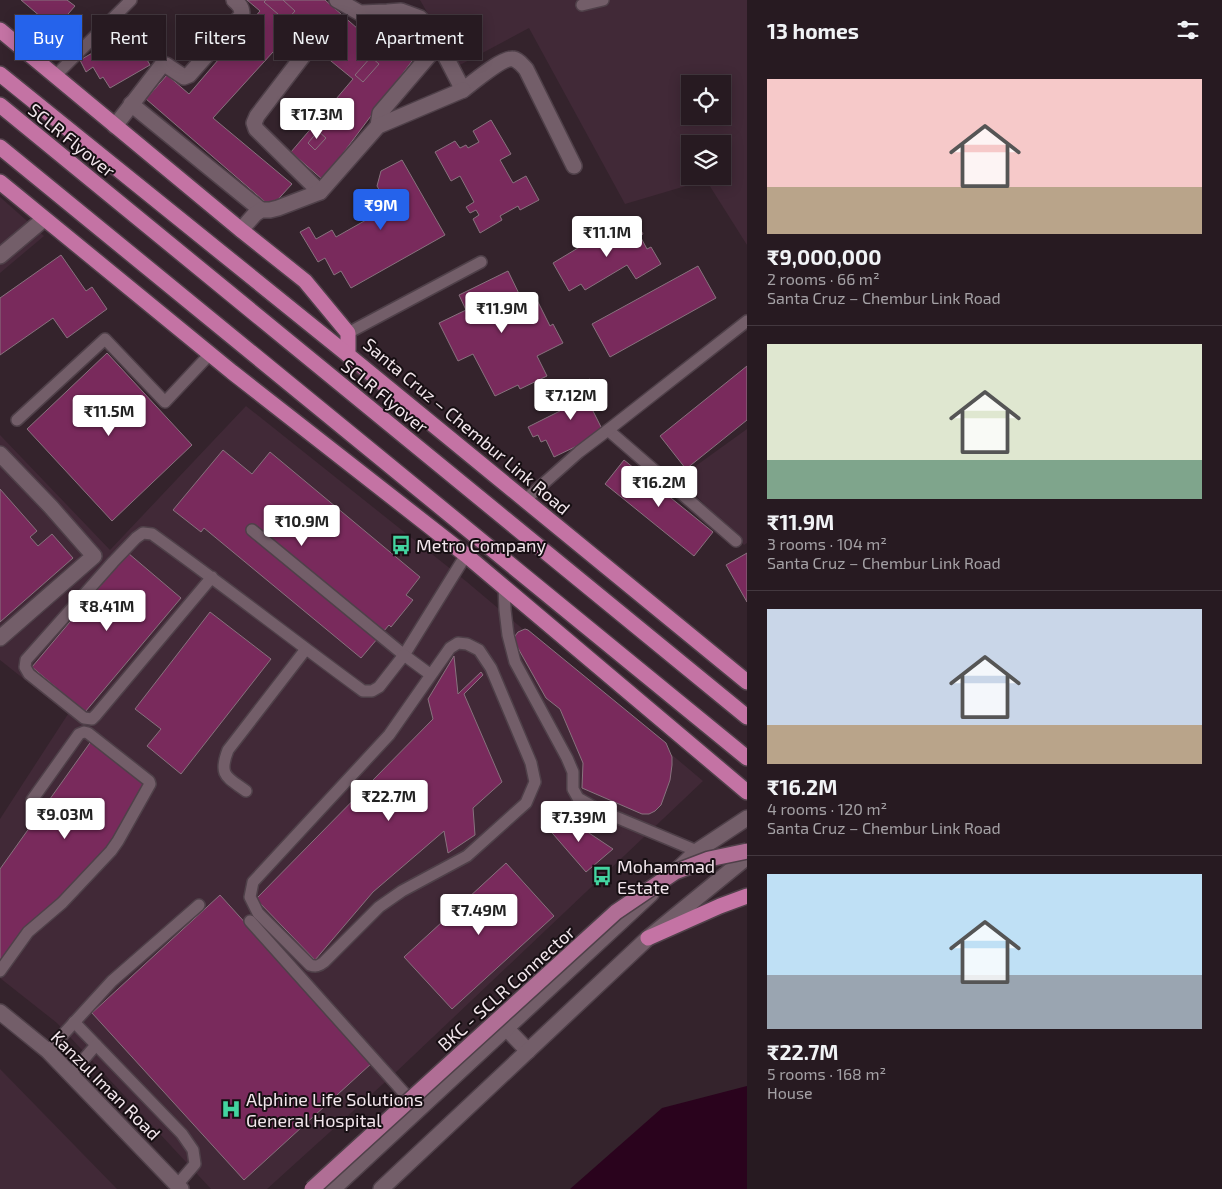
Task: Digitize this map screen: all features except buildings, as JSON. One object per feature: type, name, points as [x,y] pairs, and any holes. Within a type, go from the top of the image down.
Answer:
[{"type":"highway","name":"Santa Cruz – Chembur Link Road","points":[[0,30],[305,281],[348,333],[348,355],[747,682]]},
{"type":"highway","points":[[0,74],[348,355]]},
{"type":"highway","name":"SCLR Flyover","points":[[0,105],[747,717]]},
{"type":"highway","points":[[0,147],[747,758]]},
{"type":"highway","points":[[0,182],[210,354],[504,586],[747,792]]},
{"type":"highway","points":[[648,938],[747,896]]},
{"type":"main road","name":"BKC - SCLR Connector","points":[[312,1189],[616,912],[676,872],[709,859],[747,851]]},
{"type":"street","points":[[115,126],[162,64],[184,77],[189,75],[242,15],[242,9],[234,0]]},
{"type":"street","points":[[337,0],[360,13],[401,11],[412,15]]},
{"type":"street","points":[[241,230],[261,210],[278,208],[320,192],[378,126],[462,90],[502,62],[512,59],[519,62],[526,69],[574,166]]},
{"type":"street","points":[[300,60],[256,116],[254,123],[256,129],[320,192]]},
{"type":"street","points":[[378,126],[380,113],[425,60]]},
{"type":"street","points":[[447,60],[462,90]]},
{"type":"street","points":[[131,104],[261,210]]},
{"type":"street","points":[[0,256],[44,219]]},
{"type":"street","points":[[0,454],[51,507],[94,556],[0,638]]},
{"type":"street","points":[[333,1189],[697,851],[747,818]]},
{"type":"street","points":[[381,1189],[648,938],[747,857]]},
{"type":"street","name":"Kanzul Iman Road","points":[[0,1012],[48,1051],[179,1187]]},
{"type":"street","points":[[506,1028],[528,1051]]},
{"type":"lane","points":[[55,76],[131,0]]},
{"type":"lane","points":[[582,5],[603,0]]},
{"type":"lane","points":[[348,333],[481,262]]},
{"type":"lane","points":[[525,500],[579,452],[747,322]]},
{"type":"lane","points":[[18,420],[105,339],[164,402],[210,354]]},
{"type":"lane","points":[[608,430],[736,541]]},
{"type":"lane","points":[[252,530],[431,675]]},
{"type":"lane","points":[[212,577],[92,719],[84,718],[30,674],[25,667],[26,660],[69,611],[113,562],[143,533],[152,534],[212,577],[306,650],[363,691],[372,692],[379,688],[404,655],[466,555]]},
{"type":"lane","points":[[504,586],[508,635],[515,662],[567,758],[573,772],[573,789],[578,798],[599,810],[697,851]]},
{"type":"lane","points":[[458,643],[467,644],[479,650],[491,668],[531,763],[535,782],[526,803],[467,856],[402,891],[379,907],[320,966],[310,965],[258,913],[250,897],[253,882],[389,736],[431,675],[450,648],[458,643]]},
{"type":"lane","points":[[246,791],[226,776],[222,764],[228,750],[306,650]]},
{"type":"lane","points":[[0,971],[28,932],[62,903],[111,851],[150,784],[149,781],[88,733],[84,732],[79,734],[32,800]]},
{"type":"lane","points":[[48,1051],[112,981],[198,905]]},
{"type":"lane","points":[[250,921],[419,1110]]},
{"type":"lane","points":[[74,1022],[182,1134],[193,1150],[195,1164],[179,1187]]},
{"type":"lane","points":[[71,1074],[96,1045]]},
{"type":"shaded area","points":[[420,0],[747,0],[747,245],[709,185],[731,185],[731,135],[681,135],[681,185],[689,185],[625,204],[529,28],[482,53],[482,15],[429,15]]},
{"type":"shaded area","points":[[455,60],[469,60],[458,66]]},
{"type":"shaded area","points":[[0,197],[44,236],[0,273]]},
{"type":"shaded area","points":[[246,406],[467,582],[703,781],[394,1074],[267,1189],[211,1189],[57,1023],[0,978],[0,819],[68,714],[0,660],[0,435],[110,550]]},
{"type":"shaded area","points":[[747,429],[747,543],[744,545],[679,478]]},
{"type":"shaded area","points":[[0,1069],[117,1189],[0,1189]]},
{"type":"shaded area","points":[[747,1086],[747,1189],[570,1189],[662,1108]]},
{"type":"place","name":"Metro Company","points":[[401,545]]},
{"type":"place","name":"Mohammad Estate","points":[[602,876]]},
{"type":"place","name":"Alphine Life Solutions General Hospital","points":[[231,1109]]}]
